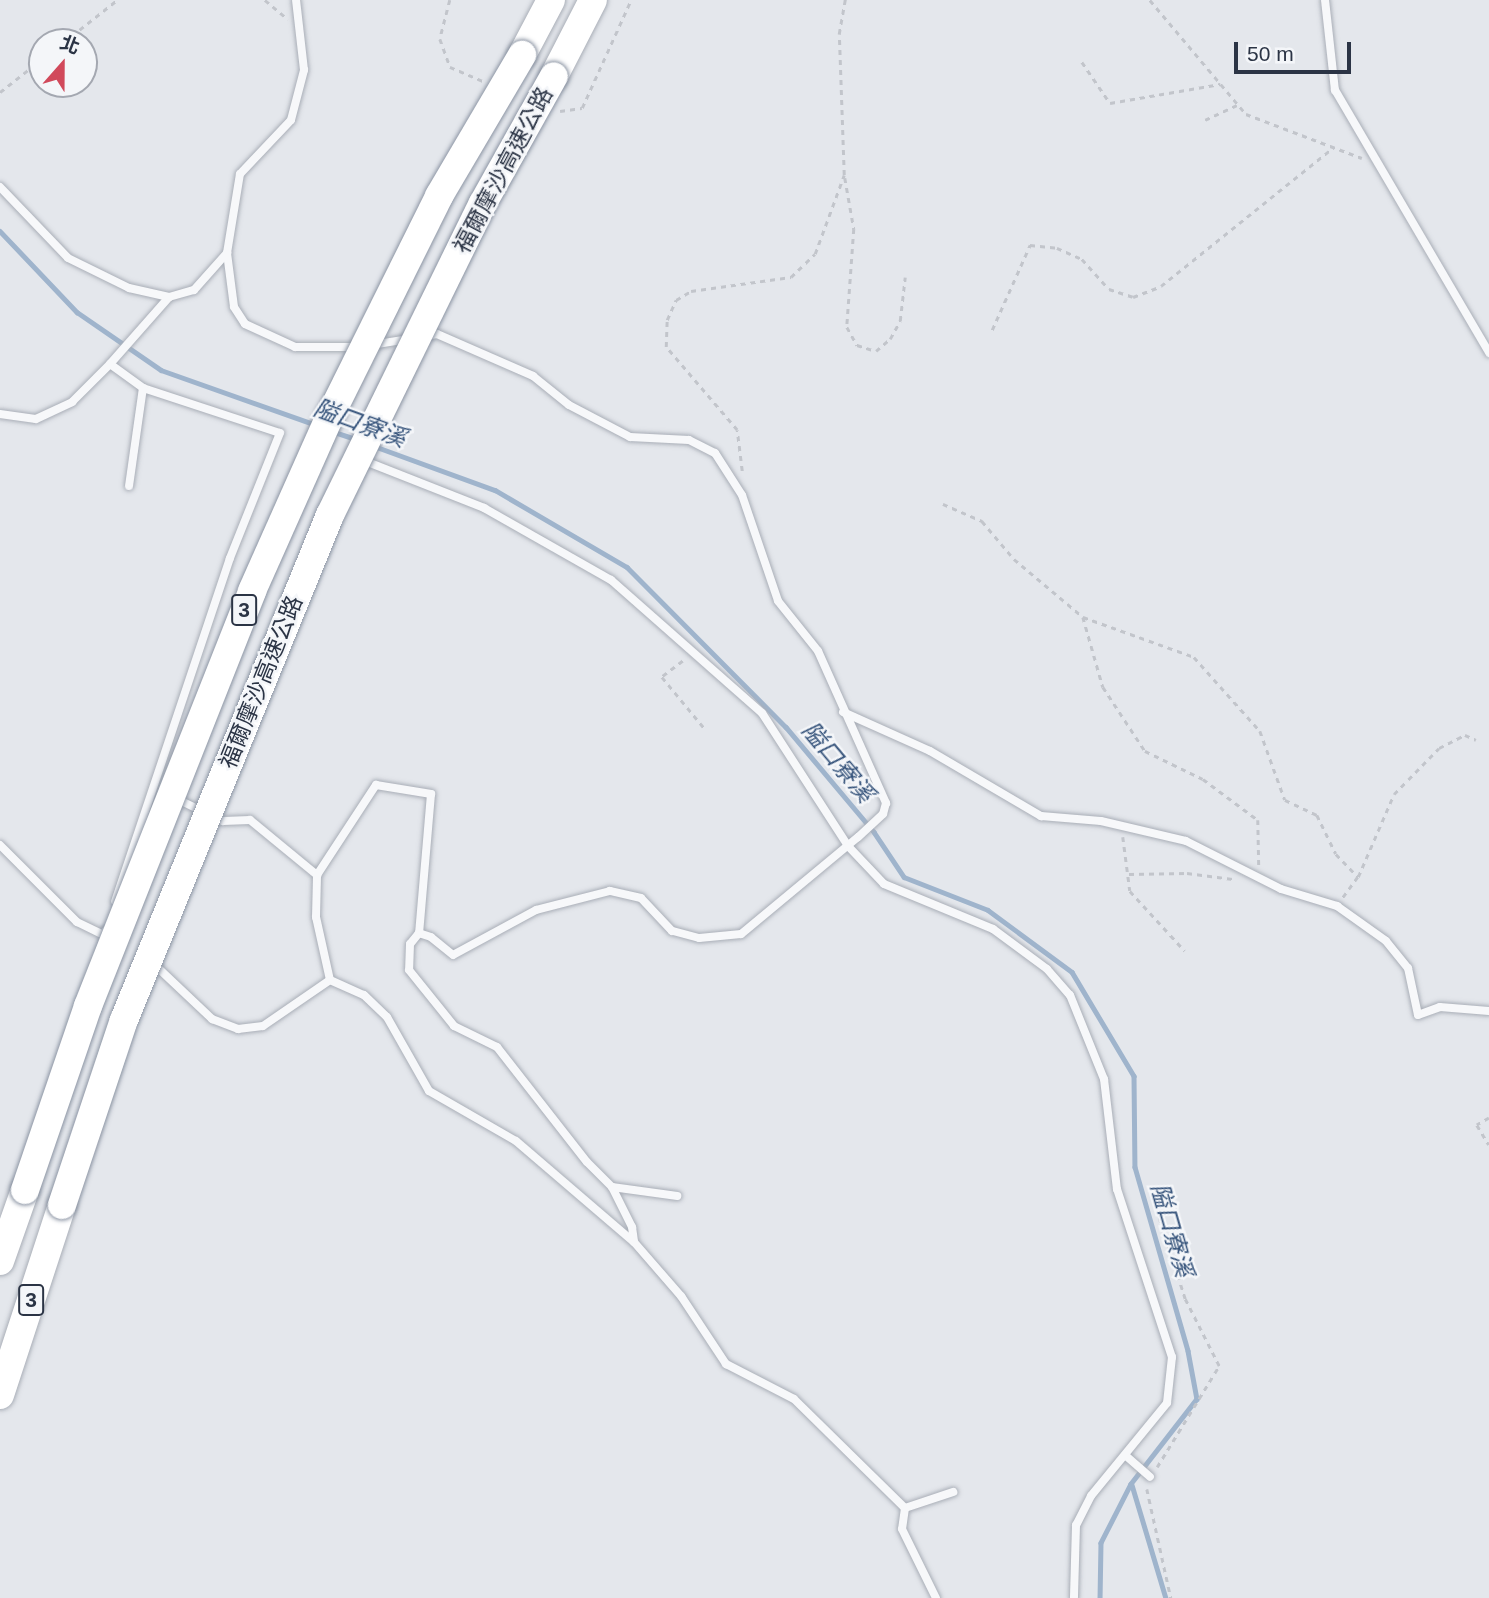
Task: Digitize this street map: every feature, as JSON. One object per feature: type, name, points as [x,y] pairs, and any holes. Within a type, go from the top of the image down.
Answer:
[{"type":"highway","name":"福爾摩沙高速公路","points":[[0,1261],[88,1006],[252,591],[330,416],[439,196],[522,55],[551,0]]},
{"type":"highway","name":"福爾摩沙高速公路","points":[[0,1395],[124,1020],[330,515],[483,203],[593,0]]},
{"type":"lane","points":[[296,0],[304,70],[291,120],[240,174],[227,253],[234,307],[245,324],[295,347],[344,349],[437,334],[533,376],[569,405],[630,438],[689,440],[715,453],[742,495],[778,601],[818,650],[843,712],[886,803],[877,820],[741,934],[699,938],[671,931],[633,893],[610,891],[536,910],[453,955],[419,933]]},
{"type":"lane","points":[[1325,0],[1335,90],[1489,353]]},
{"type":"lane","points":[[0,187],[68,258],[129,288],[169,298]]},
{"type":"lane","points":[[0,414],[36,419],[72,402],[169,298],[194,290],[227,253]]},
{"type":"lane","points":[[110,364],[144,388],[280,433],[230,558],[112,910]]},
{"type":"lane","points":[[129,486],[144,388]]},
{"type":"lane","points":[[370,463],[484,508],[543,538],[611,580],[762,713],[848,846],[884,884],[993,929],[1047,969],[1070,995],[1104,1079],[1117,1189],[1171,1357],[1167,1403],[1091,1496],[1076,1525],[1074,1598]]},
{"type":"lane","points":[[843,712],[930,751],[1041,816],[1121,826],[1186,841],[1252,875],[1337,906],[1386,941],[1408,968],[1418,1015],[1440,1007],[1489,1011]]},
{"type":"lane","points":[[330,980],[316,917],[317,875],[376,785],[431,794],[419,933],[410,944],[409,970],[454,1026],[497,1047],[586,1162],[612,1187],[632,1227],[634,1242]]},
{"type":"lane","points":[[152,787],[223,821],[250,820],[317,875]]},
{"type":"lane","points":[[0,845],[77,922],[104,935],[108,922]]},
{"type":"lane","points":[[157,967],[212,1019],[238,1029],[263,1026],[330,980]]},
{"type":"lane","points":[[330,980],[364,995],[387,1017],[429,1090],[516,1141],[634,1242],[681,1296],[726,1364],[794,1399],[905,1508]]},
{"type":"lane","points":[[612,1187],[677,1196]]},
{"type":"lane","points":[[1125,1455],[1149,1477]]},
{"type":"lane","points":[[905,1508],[953,1492]]},
{"type":"lane","points":[[905,1508],[902,1529],[936,1598]]},
{"type":"path","points":[[82,28],[117,0]]},
{"type":"path","points":[[265,0],[280,17],[299,22]]},
{"type":"path","points":[[845,0],[839,34],[844,175],[854,229],[847,327],[857,345],[876,351],[891,340],[900,321],[905,277]]},
{"type":"path","points":[[1150,0],[1246,114],[1376,163]]},
{"type":"path","points":[[1082,62],[1110,103],[1220,83]]},
{"type":"path","points":[[0,92],[28,70]]},
{"type":"path","points":[[1205,120],[1237,104]]},
{"type":"path","points":[[992,330],[1030,244],[1057,248],[1082,259],[1110,289],[1133,297],[1161,286],[1334,147]]},
{"type":"path","points":[[742,495],[737,430],[666,347],[667,320],[676,300],[691,291],[791,277],[815,254],[844,175]]},
{"type":"path","points":[[943,504],[982,521],[1014,559],[1083,617],[1194,657],[1260,731],[1285,800],[1317,815],[1336,853],[1358,877]]},
{"type":"path","points":[[1083,617],[1103,687],[1145,751],[1203,779],[1258,820],[1260,865],[1252,875],[1228,880],[1187,873],[1129,874]]},
{"type":"path","points":[[695,653],[662,677],[705,729]]},
{"type":"path","points":[[1337,906],[1358,877],[1394,794],[1439,748],[1465,735],[1476,740]]},
{"type":"path","points":[[1121,826],[1130,891],[1185,951]]},
{"type":"path","points":[[1489,1118],[1477,1125],[1489,1145]]},
{"type":"waterway","name":"隘口寮溪","points":[[0,231],[77,312],[161,370],[316,425]]},
{"type":"waterway","name":"隘口寮溪","points":[[334,432],[356,439]]},
{"type":"waterway","name":"隘口寮溪","points":[[374,446],[495,490],[627,567],[786,727],[874,832],[904,877],[988,910],[1072,972],[1134,1076],[1135,1167],[1188,1351],[1197,1399],[1131,1484],[1101,1543],[1100,1598]]},
{"type":"waterway","points":[[1132,1485],[1166,1598]]}]
